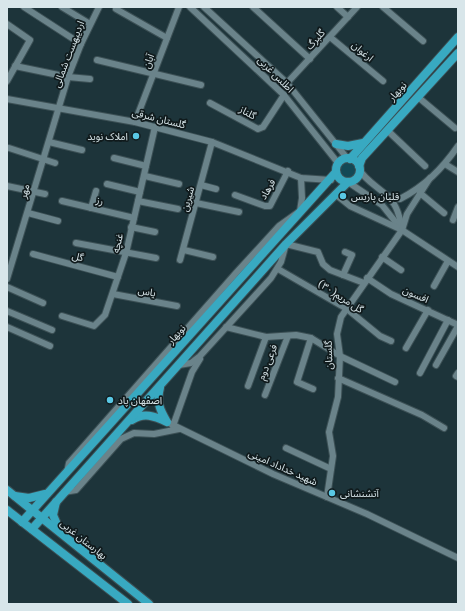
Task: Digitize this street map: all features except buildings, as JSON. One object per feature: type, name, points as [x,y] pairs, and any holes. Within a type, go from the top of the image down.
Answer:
[{"type":"main road","name":"نوبهار","points":[[349,158],[458,37]]},
{"type":"main road","name":"نوبهار","points":[[359,168],[362,158],[456,58]]},
{"type":"main road","points":[[336,144],[348,146],[363,143]]},
{"type":"main road","points":[[32,529],[56,500],[200,342],[286,244],[335,194],[348,182],[356,178],[359,168],[355,161],[349,158],[338,163],[336,172],[339,178],[348,182]]},
{"type":"main road","name":"نوبهار","points":[[22,522],[82,455],[154,370],[192,332],[300,211],[331,180],[336,172]]},
{"type":"main road","points":[[192,332],[199,334],[200,342]]},
{"type":"main road","points":[[161,385],[158,398],[160,409],[173,426]]},
{"type":"main road","points":[[126,424],[138,416],[147,415],[173,426]]},
{"type":"main road","points":[[82,455],[82,460],[84,462],[90,463]]},
{"type":"main road","name":"بهارستان غربی","points":[[7,490],[149,604]]},
{"type":"main road","points":[[14,496],[29,498],[40,497],[47,493]]},
{"type":"main road","points":[[56,500],[53,515],[55,523],[64,536]]},
{"type":"main road","points":[[7,510],[128,604]]},
{"type":"street","points":[[24,7],[81,44]]},
{"type":"street","points":[[62,7],[90,24]]},
{"type":"street","name":"اردیبهست شمالی","points":[[59,109],[68,77],[81,44],[99,7]]},
{"type":"street","name":"آبان","points":[[135,122],[179,7]]},
{"type":"street","name":"اطلس غربی","points":[[190,7],[284,95],[338,163]]},
{"type":"street","name":"اطلس غربی","points":[[204,7],[287,83],[349,158]]},
{"type":"street","points":[[253,7],[310,59]]},
{"type":"street","points":[[337,7],[348,17]]},
{"type":"street","name":"گلبرگ","points":[[287,83],[357,7]]},
{"type":"street","points":[[383,7],[422,41]]},
{"type":"street","points":[[116,9],[167,38]]},
{"type":"street","points":[[7,24],[30,40],[7,81]]},
{"type":"street","name":"ارغوان","points":[[330,37],[383,81]]},
{"type":"street","points":[[97,60],[201,85]]},
{"type":"street","points":[[15,66],[68,77],[90,79]]},
{"type":"street","name":"گلناز","points":[[210,102],[258,129],[263,127],[284,95]]},
{"type":"street","points":[[418,97],[455,128]]},
{"type":"street","name":"گلستان شرقی","points":[[7,99],[135,122],[212,142],[288,171],[301,178],[331,180]]},
{"type":"street","name":"مهر","points":[[7,279],[9,264],[28,213],[59,109]]},
{"type":"street","name":"غنچه","points":[[62,316],[94,326],[105,315],[126,254],[155,127]]},
{"type":"street","points":[[387,130],[425,166]]},
{"type":"street","points":[[49,142],[82,150]]},
{"type":"street","name":"شیرین","points":[[180,260],[184,250],[212,142]]},
{"type":"street","points":[[387,196],[400,199],[413,192],[445,164],[458,146]]},
{"type":"street","points":[[8,148],[55,163]]},
{"type":"street","points":[[114,158],[146,166]]},
{"type":"street","points":[[445,164],[458,172]]},
{"type":"street","points":[[359,168],[363,176],[394,203],[402,230]]},
{"type":"street","name":"فرهاد","points":[[236,195],[265,206],[270,206],[288,171]]},
{"type":"street","points":[[145,176],[179,184]]},
{"type":"street","points":[[154,370],[279,226],[300,211],[302,198],[301,178]]},
{"type":"street","name":"گلستان","points":[[327,497],[333,456],[329,432],[338,397],[340,356],[337,334],[341,317],[402,230],[407,214],[430,178]]},
{"type":"street","points":[[348,182],[382,205],[402,230]]},
{"type":"street","points":[[107,184],[140,192]]},
{"type":"street","points":[[201,185],[216,189]]},
{"type":"street","points":[[7,186],[45,194]]},
{"type":"street","points":[[91,208],[96,191]]},
{"type":"street","points":[[420,193],[444,213]]},
{"type":"street","points":[[335,194],[350,206],[402,230],[448,261],[457,265]]},
{"type":"street","name":"رز","points":[[62,201],[134,218]]},
{"type":"street","points":[[138,201],[178,209]]},
{"type":"street","points":[[196,203],[239,212]]},
{"type":"street","points":[[452,220],[458,207]]},
{"type":"street","points":[[28,213],[58,221]]},
{"type":"street","points":[[131,227],[156,232]]},
{"type":"street","points":[[76,243],[126,254],[156,258]]},
{"type":"street","points":[[179,365],[191,363],[204,352],[278,269],[285,254],[286,244]]},
{"type":"street","name":"افسون","points":[[286,244],[318,252],[323,264],[326,267],[343,275],[365,281],[428,310],[458,326]]},
{"type":"street","points":[[184,250],[213,257]]},
{"type":"street","points":[[343,275],[352,255],[346,252]]},
{"type":"street","name":"گل","points":[[33,254],[118,277]]},
{"type":"street","points":[[382,257],[401,270]]},
{"type":"street","points":[[434,286],[448,261]]},
{"type":"street","name":"گل مریم(۳۰)","points":[[278,269],[347,309],[380,336],[391,341]]},
{"type":"street","points":[[7,287],[43,303]]},
{"type":"street","name":"یاس","points":[[113,294],[177,306]]},
{"type":"street","points":[[406,348],[428,310]]},
{"type":"street","points":[[7,312],[52,330]]},
{"type":"street","points":[[420,373],[448,320]]},
{"type":"street","points":[[436,365],[458,326]]},
{"type":"street","points":[[7,327],[50,346]]},
{"type":"street","points":[[226,327],[266,336],[288,336],[296,334],[311,338],[340,356],[395,382]]},
{"type":"street","points":[[248,386],[266,336]]},
{"type":"street","name":"فرعی دوم","points":[[265,395],[288,336]]},
{"type":"street","points":[[311,338],[297,382],[313,389]]},
{"type":"street","points":[[64,492],[76,490],[121,439],[134,433],[154,434],[173,426],[192,372],[204,352]]},
{"type":"street","points":[[458,372],[456,376],[458,377]]},
{"type":"street","points":[[338,378],[415,412],[444,428]]},
{"type":"street","points":[[67,472],[69,463],[118,411]]},
{"type":"street","name":"شهید خداداد امینی","points":[[173,426],[273,474],[327,497],[458,558]]},
{"type":"street","points":[[286,448],[331,469]]},
{"type":"shaded area","points":[[345,162],[351,162],[356,167],[354,176],[351,178],[345,178],[340,173],[340,167]]},
{"type":"place","name":"املاک نوید","points":[[136,136]]},
{"type":"place","name":"قلیان پاریس","points":[[343,196]]},
{"type":"place","name":"اصفهان پاد","points":[[110,400]]},
{"type":"place","name":"آتشنشانی","points":[[332,493]]}]
